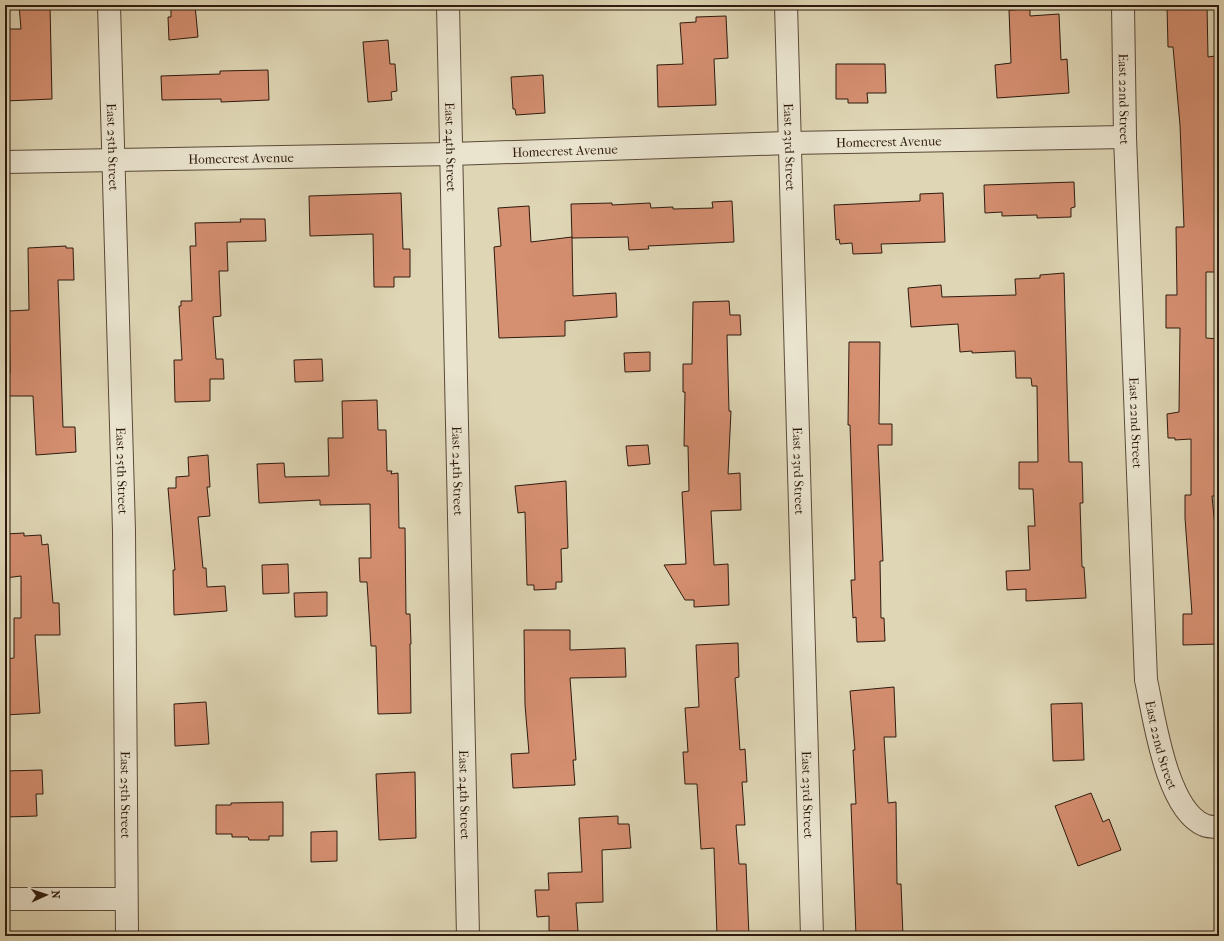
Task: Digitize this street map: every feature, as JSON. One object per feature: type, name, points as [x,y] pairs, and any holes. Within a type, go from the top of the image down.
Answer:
[{"type":"street","name":"East 25th Street","points":[[109,5],[124,531],[127,936]]},
{"type":"street","name":"East 24th Street","points":[[448,5],[468,936]]},
{"type":"street","name":"East 23rd Street","points":[[786,5],[812,936]]},
{"type":"street","name":"East 22nd Street","points":[[1123,5],[1126,137],[1146,680],[1164,763],[1176,794],[1188,812],[1211,826]]},
{"type":"street","name":"Homecrest Avenue","points":[[5,162],[451,154],[790,143],[1126,137]]},
{"type":"street","points":[[5,899],[126,899]]},
{"type":"building","points":[[19,5],[50,5],[52,99],[5,101],[5,29],[21,29]]},
{"type":"building","points":[[171,5],[195,5],[198,37],[169,40],[168,17],[171,17]]},
{"type":"building","points":[[1167,5],[1207,5],[1208,57],[1215,56],[1219,102],[1219,272],[1206,272],[1206,338],[1219,339],[1219,496],[1212,496],[1219,568],[1219,573],[1215,574],[1217,610],[1219,610],[1219,644],[1183,645],[1183,614],[1192,614],[1185,518],[1185,495],[1191,495],[1191,439],[1175,440],[1175,438],[1168,438],[1167,414],[1179,412],[1180,328],[1166,328],[1166,295],[1177,295],[1176,227],[1184,227],[1180,125],[1173,47],[1168,47]]},
{"type":"building","points":[[1030,9],[1030,16],[1059,14],[1061,60],[1067,59],[1069,93],[997,98],[995,65],[1011,63],[1009,10]]},
{"type":"building","points":[[726,16],[728,58],[714,59],[716,105],[658,107],[657,65],[683,64],[680,23],[696,22],[696,17]]},
{"type":"building","points":[[388,40],[390,64],[395,64],[397,91],[391,92],[392,100],[368,102],[363,42]]},
{"type":"building","points":[[836,64],[885,64],[886,93],[867,93],[868,103],[848,103],[848,99],[836,99]]},
{"type":"building","points":[[268,70],[269,100],[221,102],[221,99],[162,100],[161,76],[220,74],[220,71]]},
{"type":"building","points":[[543,75],[545,113],[516,115],[515,109],[513,109],[511,77]]},
{"type":"building","points":[[1074,182],[1075,207],[1071,208],[1071,217],[1037,218],[1037,215],[1002,216],[1002,212],[985,213],[984,185]]},
{"type":"building","points":[[401,193],[403,249],[410,249],[410,277],[394,277],[394,287],[374,287],[373,234],[310,236],[309,196]]},
{"type":"building","points":[[943,193],[945,242],[881,244],[882,253],[853,254],[852,243],[840,244],[839,239],[836,240],[834,205],[920,201],[920,194]]},
{"type":"building","points":[[732,201],[734,242],[648,246],[649,249],[629,250],[628,237],[572,238],[571,204],[612,203],[612,205],[650,203],[651,208],[673,207],[673,209],[713,208],[712,202]]},
{"type":"building","points":[[529,206],[531,242],[572,237],[573,296],[616,293],[617,317],[565,321],[565,336],[499,338],[494,247],[501,246],[498,208]]},
{"type":"building","points":[[240,219],[265,219],[266,241],[227,242],[228,271],[219,271],[221,316],[213,317],[216,359],[223,359],[224,379],[210,379],[210,401],[175,402],[174,360],[182,360],[179,306],[181,306],[181,301],[192,301],[190,246],[196,246],[195,223],[241,222]]},
{"type":"building","points":[[66,246],[66,248],[73,248],[74,280],[58,280],[63,427],[75,427],[76,452],[36,455],[33,396],[5,396],[5,373],[10,373],[9,311],[29,310],[28,248]]},
{"type":"building","points":[[1064,273],[1069,462],[1082,462],[1083,503],[1080,503],[1082,567],[1084,567],[1086,598],[1026,601],[1026,589],[1007,590],[1006,571],[1030,570],[1028,526],[1035,526],[1033,489],[1019,489],[1019,462],[1038,462],[1037,386],[1032,386],[1031,378],[1016,378],[1015,351],[972,353],[972,351],[960,352],[958,324],[911,327],[908,288],[941,285],[942,297],[1016,295],[1015,279],[1040,278],[1040,275]]},
{"type":"building","points":[[729,301],[730,315],[740,315],[741,335],[727,335],[729,411],[731,411],[728,474],[740,473],[741,510],[711,511],[714,565],[728,564],[729,605],[694,607],[694,600],[685,600],[664,565],[686,564],[682,492],[689,491],[688,446],[684,446],[685,392],[683,392],[683,364],[692,364],[693,302]]},
{"type":"building","points":[[849,342],[880,342],[879,424],[892,424],[892,445],[878,445],[883,561],[880,561],[881,618],[884,618],[885,641],[857,642],[856,617],[853,618],[851,580],[855,580],[850,425],[848,425]]},
{"type":"building","points":[[650,352],[650,371],[625,372],[624,353]]},
{"type":"building","points":[[322,359],[323,381],[295,382],[294,360]]},
{"type":"building","points":[[377,400],[378,430],[386,430],[387,471],[392,471],[391,474],[398,473],[399,528],[405,528],[406,614],[410,614],[411,644],[411,713],[378,714],[376,646],[371,646],[367,582],[360,582],[359,558],[371,558],[370,504],[320,505],[320,500],[259,503],[257,464],[284,463],[285,477],[329,476],[328,438],[343,438],[342,401]]},
{"type":"building","points":[[648,445],[650,464],[628,466],[626,446]]},
{"type":"building","points":[[208,455],[210,487],[207,487],[210,516],[198,517],[203,568],[206,568],[207,587],[225,586],[227,611],[174,615],[173,570],[175,570],[168,488],[176,488],[176,477],[189,476],[188,457]]},
{"type":"building","points":[[566,481],[568,548],[561,549],[562,582],[556,582],[556,589],[534,590],[534,585],[527,585],[525,512],[518,513],[515,486]]},
{"type":"building","points":[[24,533],[24,536],[41,535],[42,545],[48,544],[53,603],[59,603],[60,635],[35,635],[40,713],[5,715],[5,659],[14,658],[14,618],[21,618],[21,576],[5,578],[5,534]]},
{"type":"building","points":[[288,564],[289,593],[263,594],[262,565]]},
{"type":"building","points":[[327,592],[327,616],[295,617],[294,593]]},
{"type":"building","points":[[524,630],[570,630],[570,650],[625,648],[626,677],[570,678],[576,760],[573,760],[575,785],[513,788],[511,754],[529,753],[525,705]]},
{"type":"building","points":[[738,643],[739,677],[735,678],[740,750],[745,749],[747,782],[742,782],[745,825],[736,825],[739,864],[746,864],[749,936],[717,936],[714,848],[701,849],[697,784],[685,784],[683,752],[688,752],[685,708],[699,707],[696,645]]},
{"type":"building","points":[[894,687],[896,737],[884,737],[888,803],[896,802],[897,884],[901,884],[903,936],[856,936],[851,804],[856,804],[853,750],[855,750],[850,691]]},
{"type":"building","points":[[206,702],[209,744],[175,746],[174,704]]},
{"type":"building","points":[[1082,703],[1084,760],[1053,761],[1051,704]]},
{"type":"building","points":[[42,770],[43,794],[36,794],[37,816],[5,817],[5,771]]},
{"type":"building","points":[[415,772],[416,838],[379,840],[376,774]]},
{"type":"building","points":[[1091,793],[1103,822],[1109,819],[1121,850],[1078,866],[1055,806]]},
{"type":"building","points":[[283,802],[283,836],[269,836],[269,840],[249,840],[248,837],[232,837],[232,834],[216,834],[216,805],[231,805],[231,803]]},
{"type":"building","points":[[618,816],[618,824],[629,824],[631,848],[602,850],[603,902],[576,903],[578,931],[549,931],[549,916],[537,917],[535,890],[549,890],[548,873],[582,872],[579,818]]},
{"type":"building","points":[[337,831],[337,861],[311,862],[311,832]]}]
